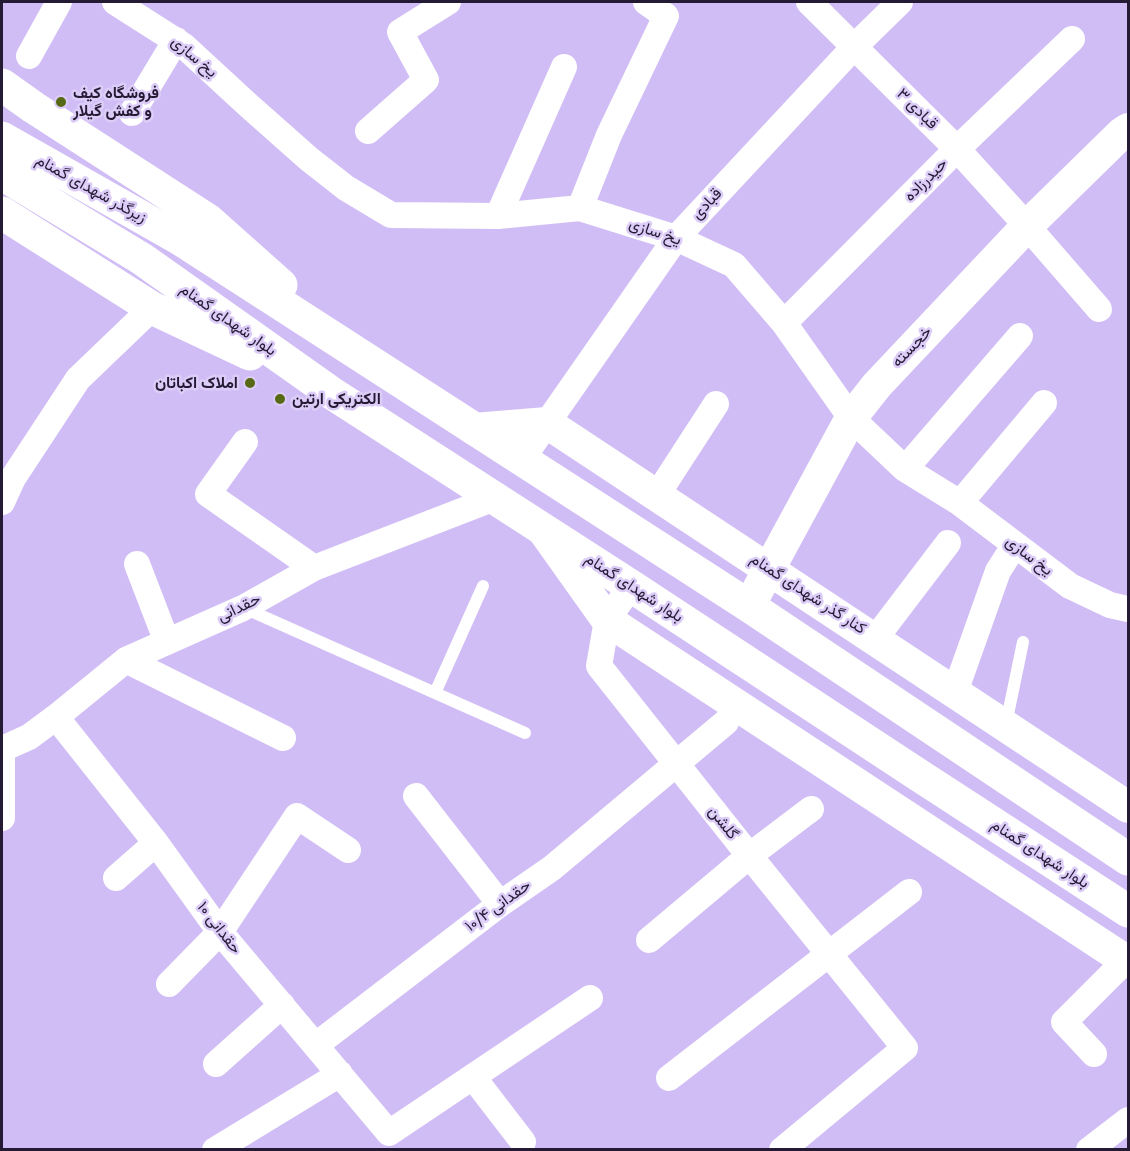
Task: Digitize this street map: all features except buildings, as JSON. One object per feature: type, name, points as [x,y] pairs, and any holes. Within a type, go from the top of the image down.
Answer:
[{"type":"highway","points":[[2,85],[208,220],[356,352],[748,606],[1128,859]]},
{"type":"highway","name":"زیرگذر شهدای گمنام","points":[[2,138],[180,239],[356,352]]},
{"type":"highway","name":"زیرگذر شهدای گمنام","points":[[2,174],[142,259]]},
{"type":"highway","points":[[2,213],[152,308],[330,392]]},
{"type":"highway","name":"بلوار شهدای گمنام","points":[[142,259],[330,392],[1128,911]]},
{"type":"highway","points":[[917,774],[942,734]]},
{"type":"street","points":[[29,56],[59,2]]},
{"type":"street","name":"یخ سازی","points":[[115,2],[184,46],[309,159],[346,188],[391,215],[498,216],[580,208],[676,238],[734,265],[784,323],[851,417],[905,469],[960,503],[1070,586],[1110,605],[1128,609]]},
{"type":"street","points":[[368,130],[426,80],[400,32],[448,2]]},
{"type":"street","points":[[580,208],[609,135],[666,16],[646,2]]},
{"type":"street","name":"قبادی ۳","points":[[809,2],[957,149],[1099,309]]},
{"type":"street","name":"قبادی","points":[[522,459],[676,238],[854,47],[900,2]]},
{"type":"street","name":"حیدرزاده","points":[[784,323],[957,149],[1072,39]]},
{"type":"street","points":[[132,113],[176,40]]},
{"type":"street","points":[[498,216],[564,67]]},
{"type":"street","name":"خجسته","points":[[748,606],[851,417],[877,385],[1027,226],[1126,134]]},
{"type":"street","points":[[2,502],[13,478],[78,379],[152,308]]},
{"type":"street","points":[[905,469],[1020,336]]},
{"type":"street","points":[[960,503],[1044,403]]},
{"type":"street","points":[[657,495],[716,404]]},
{"type":"street","points":[[474,429],[547,423]]},
{"type":"street","name":"کنار گذر شهدای گمنام","points":[[547,423],[1128,807]]},
{"type":"street","points":[[245,442],[208,494],[314,568]]},
{"type":"street","name":"حقدانی","points":[[2,749],[29,737],[126,660],[243,608],[314,568],[495,498]]},
{"type":"street","points":[[543,529],[607,620],[1127,961],[1064,1022],[1094,1054]]},
{"type":"street","points":[[875,639],[948,543]]},
{"type":"street","points":[[955,692],[998,571],[1014,546]]},
{"type":"street","points":[[136,564],[166,642]]},
{"type":"street","name":"گلشن","points":[[631,586],[607,620],[599,666],[905,1048],[782,1149]]},
{"type":"street","points":[[126,660],[283,738]]},
{"type":"street","name":"حقدانی ۱۰","points":[[56,717],[156,843],[220,932],[389,1133],[473,1077]]},
{"type":"street","name":"حقدانی ۱۰/۴","points":[[316,1044],[500,904],[552,868],[726,722]]},
{"type":"street","points":[[2,749],[2,818]]},
{"type":"street","points":[[416,796],[500,904]]},
{"type":"street","points":[[649,940],[749,856],[810,809]]},
{"type":"street","points":[[169,984],[220,932],[297,816],[348,850]]},
{"type":"street","points":[[117,878],[156,843]]},
{"type":"street","points":[[669,1078],[909,892]]},
{"type":"street","points":[[524,1142],[473,1077],[590,998]]},
{"type":"street","points":[[216,1064],[282,1005]]},
{"type":"street","points":[[215,1149],[340,1074]]},
{"type":"street","points":[[1091,1149],[1128,1120]]},
{"type":"lane","points":[[435,693],[483,586]]},
{"type":"lane","points":[[243,608],[525,733]]},
{"type":"lane","points":[[1006,726],[1023,642]]},
{"type":"place","name":"فروشگاه کیف و کفش گیلار","points":[[61,102]]},
{"type":"place","name":"املاک اکباتان","points":[[250,383]]},
{"type":"place","name":"الکتریکی ارتین","points":[[280,399]]}]
